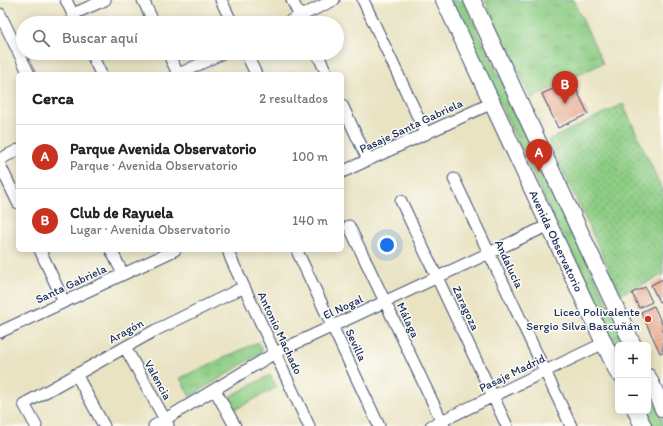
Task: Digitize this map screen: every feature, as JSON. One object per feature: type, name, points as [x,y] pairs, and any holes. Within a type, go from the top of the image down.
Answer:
[{"type":"main road","name":"Avenida Observatorio","points":[[444,0],[615,367]]},
{"type":"main road","points":[[472,0],[632,342]]},
{"type":"main road","points":[[648,378],[663,409]]},
{"type":"main road","points":[[637,414],[643,426]]},
{"type":"street","points":[[66,0],[74,16]]},
{"type":"street","points":[[80,16],[105,0]]},
{"type":"street","points":[[143,0],[151,16]]},
{"type":"street","points":[[221,0],[229,16]]},
{"type":"street","points":[[292,0],[299,16]]},
{"type":"street","points":[[308,16],[334,0]]},
{"type":"street","points":[[363,0],[426,134]]},
{"type":"street","points":[[0,14],[16,47]]},
{"type":"street","points":[[22,60],[28,72]]},
{"type":"street","points":[[94,60],[100,72]]},
{"type":"street","points":[[171,60],[177,72]]},
{"type":"street","points":[[182,72],[208,60]]},
{"type":"street","points":[[249,60],[255,72]]},
{"type":"street","points":[[320,60],[326,72]]},
{"type":"street","name":"Pasaje Santa Gabriela","points":[[344,171],[492,103]]},
{"type":"street","points":[[344,109],[368,160]]},
{"type":"street","points":[[0,159],[16,151]]},
{"type":"street","points":[[0,165],[16,199]]},
{"type":"street","name":"Andalucía","points":[[454,179],[571,426]]},
{"type":"street","name":"Zaragoza","points":[[401,201],[507,426]]},
{"type":"street","name":"El Nogal","points":[[154,426],[167,423],[215,390],[275,353],[549,225]]},
{"type":"street","name":"Málaga","points":[[349,226],[385,302],[439,424]]},
{"type":"street","points":[[41,252],[64,302]]},
{"type":"street","points":[[113,252],[123,274]]},
{"type":"street","name":"Santa Gabriela","points":[[2,327],[64,302],[172,252]]},
{"type":"street","name":"Antonio Machado","points":[[229,252],[309,426]]},
{"type":"street","name":"Sevilla","points":[[298,253],[380,426]]},
{"type":"street","name":"Aragón","points":[[36,426],[24,404],[160,328],[244,287]]},
{"type":"street","name":"Pasaje Madrid","points":[[439,424],[493,396],[604,343]]},
{"type":"street","name":"Valencia","points":[[125,347],[167,423]]},
{"type":"street","points":[[76,374],[104,426]]},
{"type":"street","points":[[215,390],[235,426]]},
{"type":"green space","points":[[451,0],[463,0],[626,342],[615,342],[615,349]]},
{"type":"green space","points":[[485,0],[573,0],[603,63],[531,98]]},
{"type":"green space","points":[[623,104],[663,191],[663,275],[621,294],[548,140]]},
{"type":"green space","points":[[258,342],[262,352],[190,397],[180,378]]},
{"type":"green space","points":[[270,375],[277,387],[234,410],[227,398]]},
{"type":"green space","points":[[651,396],[663,421],[663,426],[652,426],[646,414],[651,414]]},
{"type":"building","points":[[572,80],[588,114],[558,128],[542,94]]},
{"type":"building","points":[[663,279],[663,300],[659,302],[651,285]]},
{"type":"building","points":[[645,287],[652,302],[639,308],[632,293]]},
{"type":"building","points":[[654,306],[663,326],[663,352],[660,353],[641,312]]},
{"type":"place","name":"Club de Rayuela","points":[[565,104]]},
{"type":"place","name":"Parque Avenida Observatorio","points":[[539,172]]},
{"type":"place","name":"Liceo Polivalente Sergio Silva Bascuñán","points":[[648,319]]}]
